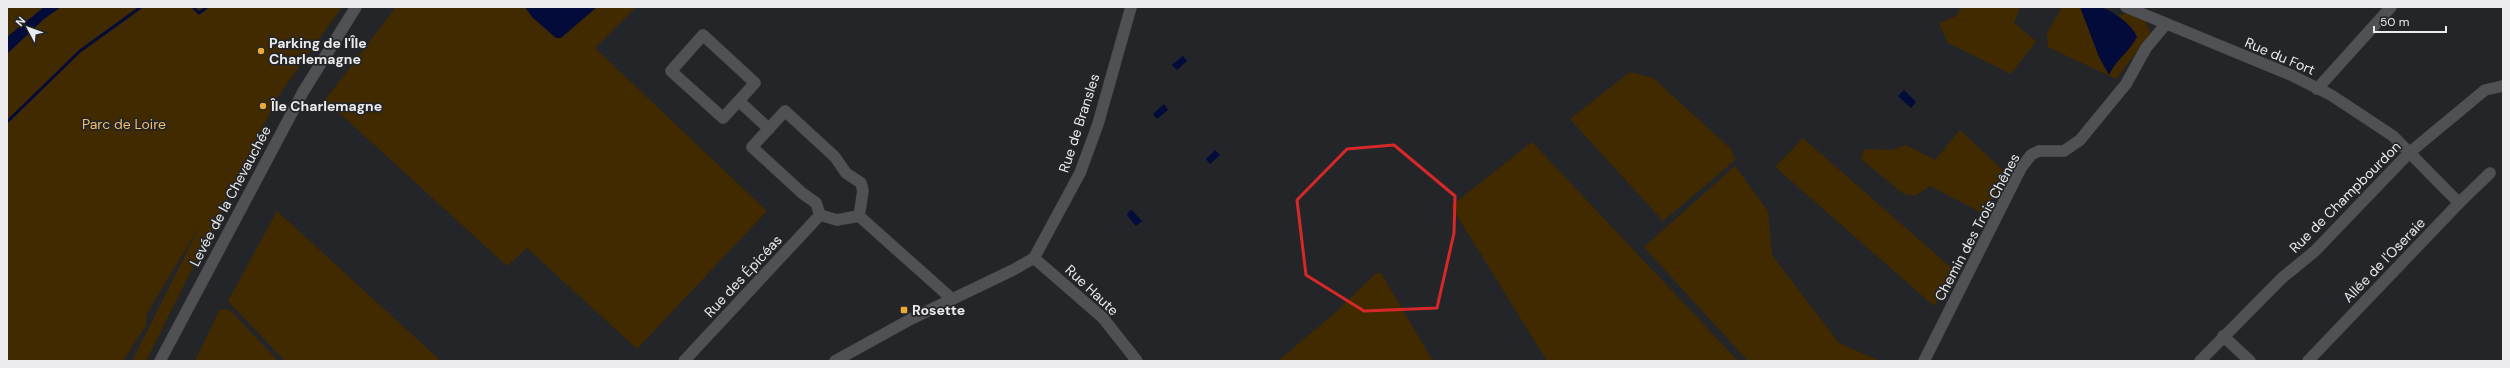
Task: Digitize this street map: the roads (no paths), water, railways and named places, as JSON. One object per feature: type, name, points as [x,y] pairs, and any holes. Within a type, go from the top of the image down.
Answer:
[{"type":"street","name":"Levée de la Chevauchée","points":[[160,361],[303,92],[356,7]]},
{"type":"street","name":"Rue de Bransles","points":[[1034,258],[1080,173],[1098,124],[1131,7]]},
{"type":"street","name":"Rue du Fort","points":[[2126,7],[2291,75],[2318,89],[2393,136],[2409,153]]},
{"type":"street","points":[[2318,89],[2391,7]]},
{"type":"street","name":"Chemin des Trois Chênes","points":[[1924,361],[2021,168],[2031,155],[2039,151],[2064,151],[2080,140],[2126,84],[2146,48],[2166,24]]},
{"type":"street","points":[[703,35],[755,83],[739,101],[723,118],[671,71],[703,35]]},
{"type":"street","name":"Rue de Champbourdon","points":[[2200,361],[2223,336],[2282,278],[2315,251],[2409,153],[2485,90],[2503,86]]},
{"type":"street","points":[[739,101],[769,129]]},
{"type":"street","points":[[785,111],[835,157],[846,173],[861,182],[863,192],[859,216],[837,220],[820,215],[812,199],[802,193],[752,147],[785,111]]},
{"type":"street","points":[[2409,153],[2459,203]]},
{"type":"street","name":"Allée de l'Oseraie","points":[[2308,361],[2459,203],[2490,173]]},
{"type":"street","name":"Rue des Épicéas","points":[[687,360],[820,215]]},
{"type":"street","points":[[859,216],[952,299]]},
{"type":"street","points":[[835,361],[911,319],[1014,270],[1034,258]]},
{"type":"street","name":"Rue Haute","points":[[1034,258],[1103,318],[1137,361]]},
{"type":"street","points":[[2223,336],[2250,361]]},
{"type":"waterway","points":[[7,122],[80,51],[141,7]]},
{"type":"waterway","points":[[193,7],[199,13],[207,7]]},
{"type":"place","name":"Parking de l'Île Charlemagne","points":[[261,51]]},
{"type":"place","name":"Île Charlemagne","points":[[263,106]]},
{"type":"place","name":"Rosette","points":[[904,310]]},
{"type":"park label","name":"Parc de Loire","points":[[124,124]]}]
